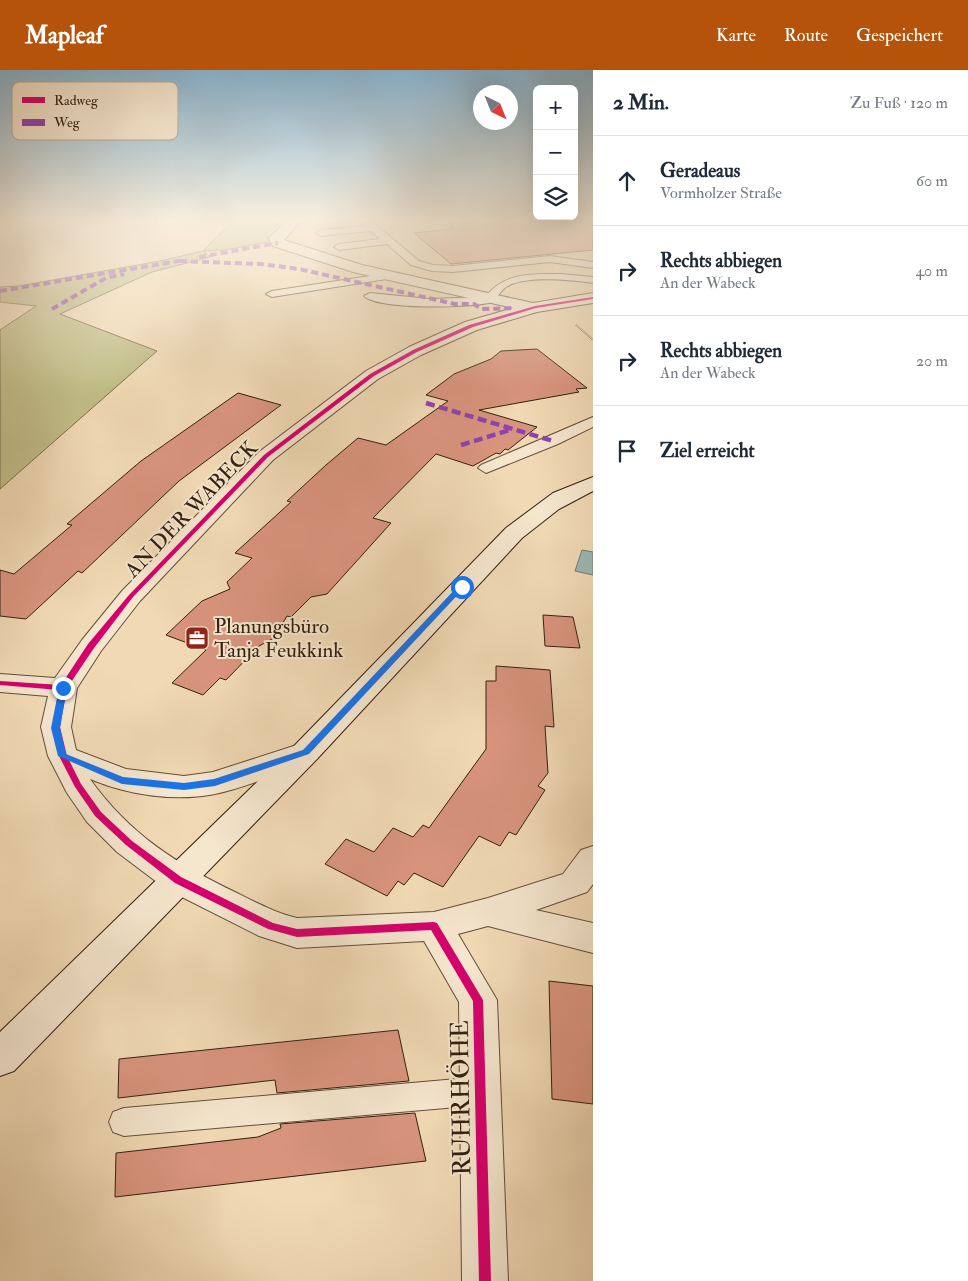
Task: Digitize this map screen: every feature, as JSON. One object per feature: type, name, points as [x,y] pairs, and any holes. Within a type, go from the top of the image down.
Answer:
[{"type":"street","points":[[389,276],[489,300],[535,307]]},
{"type":"street","name":"AN DER WABECK","points":[[593,298],[535,307],[471,326],[415,351],[372,375],[266,456],[131,596],[92,646],[63,688],[56,728],[62,756],[78,786],[98,814],[129,843],[178,880],[271,926],[297,932],[434,926],[488,912],[575,883],[593,859]]},
{"type":"street","points":[[0,1058],[306,752],[514,533],[546,507],[581,487],[593,483]]},
{"type":"street","points":[[0,683],[63,688]]},
{"type":"street","points":[[62,756],[122,780],[184,787],[215,782],[306,752]]},
{"type":"street","points":[[488,912],[593,938]]},
{"type":"street","name":"RUHRHÖHE","points":[[434,926],[478,1000],[485,1281]]},
{"type":"lane","points":[[272,294],[389,276]]},
{"type":"lane","points":[[370,296],[431,304],[489,300],[503,283],[566,276],[593,280]]},
{"type":"lane","points":[[486,468],[593,421]]},
{"type":"lane","points":[[124,1122],[480,1091]]},
{"type":"shaded area","points":[[78,276],[144,276],[60,314],[157,351],[0,489],[0,330],[36,306],[0,302],[0,287],[19,286]]},
{"type":"water","points":[[582,550],[593,552],[593,575],[575,571]]},
{"type":"building","points":[[537,349],[587,388],[576,389],[579,392],[479,410],[537,427],[508,450],[505,449],[500,454],[496,453],[473,466],[436,454],[373,518],[391,523],[327,594],[311,597],[291,617],[287,616],[274,638],[259,646],[226,680],[220,678],[203,695],[172,683],[206,650],[166,635],[202,601],[230,589],[227,582],[252,558],[235,553],[291,502],[287,501],[326,465],[358,438],[386,445],[448,401],[426,395],[454,374],[491,359],[501,351]]},
{"type":"building","points":[[238,393],[281,405],[179,481],[82,573],[78,571],[26,619],[0,616],[0,570],[14,574],[72,525],[67,524],[141,461]]},
{"type":"building","points":[[543,615],[573,617],[580,648],[545,646]]},
{"type":"building","points":[[496,666],[550,670],[554,727],[545,726],[548,773],[538,786],[545,790],[516,835],[509,832],[500,846],[479,836],[443,887],[414,873],[404,885],[398,881],[387,896],[325,864],[346,839],[374,852],[393,828],[413,837],[423,825],[429,828],[486,749],[486,681],[496,681]]},
{"type":"building","points":[[549,981],[593,986],[593,1104],[552,1099]]},
{"type":"building","points":[[398,1030],[409,1081],[277,1093],[275,1080],[118,1098],[119,1059]]},
{"type":"building","points":[[415,1113],[426,1161],[115,1197],[116,1153],[258,1137],[281,1128],[280,1124]]},
{"type":"marked path","points":[[0,291],[92,276]]},
{"type":"marked path","points":[[52,309],[106,278],[117,276]]},
{"type":"marked path","points":[[328,276],[455,304],[474,304],[482,309],[515,308]]},
{"type":"marked path","points":[[426,403],[553,441]]},
{"type":"marked path","points":[[461,445],[513,429]]},
{"type":"cycle path","points":[[485,1281],[478,1000],[434,926],[297,933],[271,926],[178,880],[129,843],[98,814],[78,785],[63,756],[56,727],[63,688],[91,646],[131,596],[266,456],[372,375],[415,351],[471,326],[535,307],[593,298]]},
{"type":"cycle path","points":[[0,683],[63,688]]},
{"type":"place","name":"Planungsbüro Tanja Feukkink","points":[[197,638]]},
{"type":"route","points":[[63,688],[56,728],[62,756],[122,780],[184,787],[215,782],[306,752],[462,587]]}]
